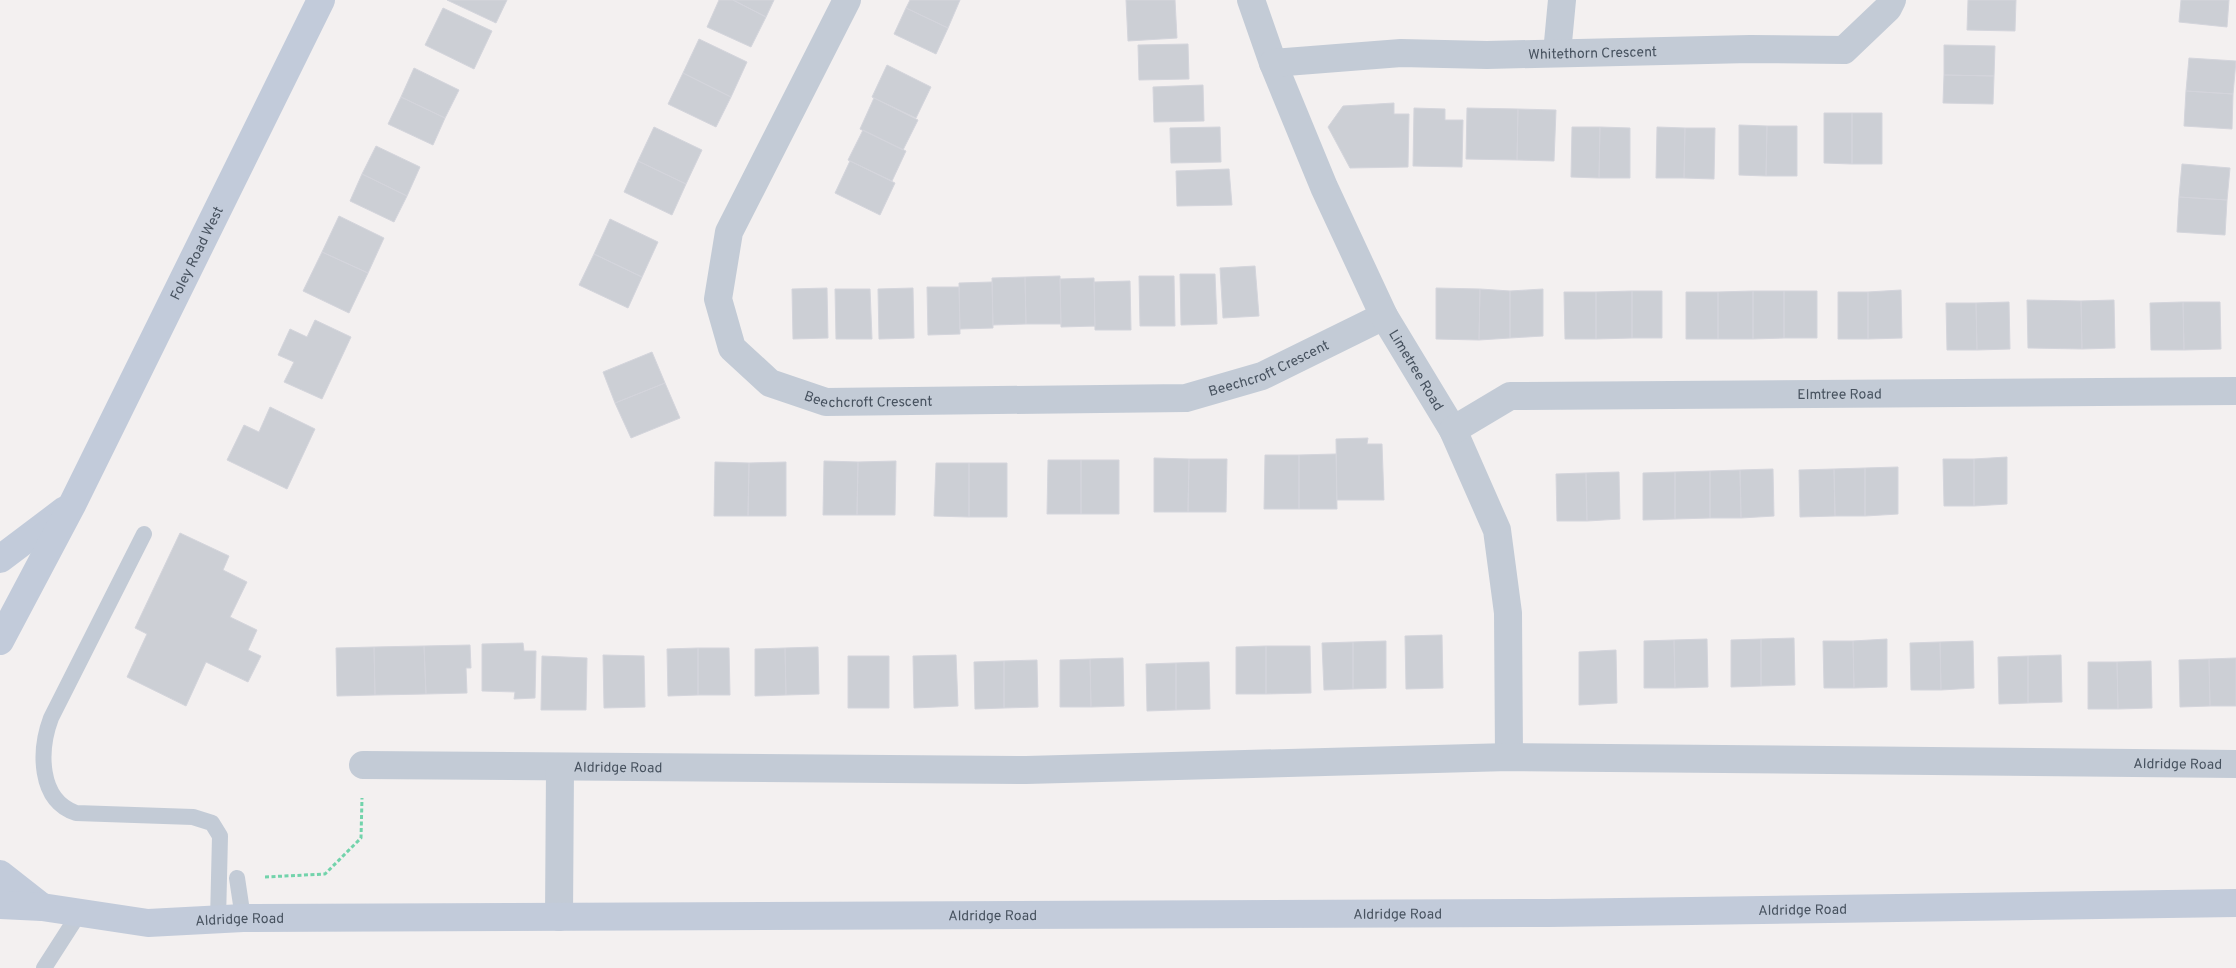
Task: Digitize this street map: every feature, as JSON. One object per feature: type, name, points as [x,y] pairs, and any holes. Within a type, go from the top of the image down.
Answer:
[{"type":"street","name":"Foley Road West","points":[[0,641],[72,505],[321,0]]},
{"type":"street","name":"Beechcroft Crescent","points":[[846,0],[728,232],[718,299],[732,348],[770,383],[826,402],[1186,398],[1262,376],[1384,316]]},
{"type":"street","name":"Limetree Road","points":[[1251,0],[1272,62],[1324,187],[1384,316],[1453,430],[1497,530],[1508,613],[1509,757]]},
{"type":"street","points":[[1557,53],[1562,0]]},
{"type":"street","name":"Whitethorn Crescent","points":[[1272,62],[1401,53],[1487,55],[1750,48],[1844,50],[1888,8],[1892,0]]},
{"type":"street","name":"Elmtree Road","points":[[1453,430],[1510,396],[2236,391]]},
{"type":"street","name":"Foley Road West","points":[[0,559],[72,505]]},
{"type":"street","name":"Aldridge Road","points":[[363,765],[560,768],[1026,770],[1509,757],[2236,764]]},
{"type":"street","name":"Aldridge Road","points":[[558,917],[560,768]]},
{"type":"street","name":"Aldridge Road","points":[[0,874],[42,906]]},
{"type":"street","name":"Aldridge Road","points":[[0,905],[42,906],[148,922],[231,919],[1549,913],[2236,903]]},
{"type":"lane","points":[[144,534],[51,718],[44,738],[44,768],[48,785],[59,805],[76,813],[193,817],[212,823],[220,836],[231,919]]},
{"type":"lane","points":[[231,919],[237,878]]},
{"type":"lane","points":[[44,968],[80,912]]},
{"type":"path","points":[[237,878],[325,874],[361,838],[363,765]]},
{"type":"building","points":[[447,0],[507,0],[496,23]]},
{"type":"building","points":[[719,0],[733,0],[766,17],[751,47],[707,27]]},
{"type":"building","points":[[733,0],[774,0],[766,17]]},
{"type":"building","points":[[910,0],[960,0],[948,28],[906,8]]},
{"type":"building","points":[[1126,0],[1175,0],[1177,38],[1128,41]]},
{"type":"building","points":[[1968,0],[2016,0],[2015,31],[1967,30]]},
{"type":"building","points":[[2181,0],[2229,0],[2227,27],[2179,22]]},
{"type":"building","points":[[443,8],[492,31],[474,69],[425,45]]},
{"type":"building","points":[[906,8],[948,28],[936,54],[894,34]]},
{"type":"building","points":[[699,39],[747,62],[731,97],[683,73]]},
{"type":"building","points":[[1188,44],[1189,79],[1139,80],[1138,45]]},
{"type":"building","points":[[1944,45],[1995,46],[1994,76],[1944,75]]},
{"type":"building","points":[[2189,58],[2236,61],[2233,94],[2186,91]]},
{"type":"building","points":[[887,65],[931,87],[916,118],[872,97]]},
{"type":"building","points":[[414,68],[459,90],[445,118],[401,97]]},
{"type":"building","points":[[683,73],[731,97],[716,127],[668,104]]},
{"type":"building","points":[[1944,75],[1994,76],[1993,104],[1943,103]]},
{"type":"building","points":[[1203,85],[1204,121],[1154,122],[1153,87]]},
{"type":"building","points":[[2186,91],[2233,94],[2232,129],[2184,126]]},
{"type":"building","points":[[401,97],[445,118],[433,145],[388,124]]},
{"type":"building","points":[[874,98],[918,120],[903,150],[860,129]]},
{"type":"building","points":[[1394,103],[1394,114],[1409,114],[1408,167],[1350,168],[1328,127],[1343,106]]},
{"type":"building","points":[[1414,108],[1445,109],[1445,120],[1463,120],[1462,167],[1413,166]]},
{"type":"building","points":[[1467,108],[1518,109],[1517,160],[1466,159]]},
{"type":"building","points":[[1518,109],[1556,110],[1554,161],[1517,160]]},
{"type":"building","points":[[1824,113],[1852,113],[1852,164],[1824,163]]},
{"type":"building","points":[[1852,113],[1882,113],[1882,164],[1852,164]]},
{"type":"building","points":[[1739,125],[1767,126],[1766,176],[1739,175]]},
{"type":"building","points":[[1767,126],[1797,126],[1797,176],[1766,176]]},
{"type":"building","points":[[654,127],[702,150],[686,184],[638,161]]},
{"type":"building","points":[[1220,127],[1221,162],[1171,163],[1170,128]]},
{"type":"building","points":[[1572,127],[1600,127],[1599,178],[1571,177]]},
{"type":"building","points":[[1600,127],[1630,128],[1630,178],[1599,178]]},
{"type":"building","points":[[1657,127],[1685,128],[1684,178],[1656,178]]},
{"type":"building","points":[[1685,128],[1715,128],[1714,179],[1684,178]]},
{"type":"building","points":[[863,130],[906,151],[892,181],[848,160]]},
{"type":"building","points":[[376,146],[420,167],[407,196],[362,174]]},
{"type":"building","points":[[638,161],[686,184],[672,215],[624,192]]},
{"type":"building","points":[[850,161],[895,183],[880,215],[835,193]]},
{"type":"building","points":[[2182,164],[2230,168],[2227,200],[2179,197]]},
{"type":"building","points":[[1229,169],[1232,205],[1177,206],[1176,171]]},
{"type":"building","points":[[362,174],[407,196],[394,222],[350,201]]},
{"type":"building","points":[[2179,197],[2227,200],[2225,235],[2177,232]]},
{"type":"building","points":[[339,216],[384,238],[368,273],[322,252]]},
{"type":"building","points":[[610,219],[658,242],[642,277],[594,254]]},
{"type":"building","points":[[322,252],[368,273],[349,313],[303,291]]},
{"type":"building","points":[[594,254],[642,277],[628,308],[579,285]]},
{"type":"building","points":[[1255,266],[1259,316],[1223,318],[1220,268]]},
{"type":"building","points":[[1180,274],[1215,274],[1217,324],[1181,325]]},
{"type":"building","points":[[1060,276],[1061,324],[1026,324],[1025,277]]},
{"type":"building","points":[[1139,276],[1174,276],[1175,326],[1140,326]]},
{"type":"building","points":[[1025,277],[1026,324],[993,325],[992,278]]},
{"type":"building","points":[[1094,278],[1095,326],[1061,327],[1060,279]]},
{"type":"building","points":[[1130,281],[1131,330],[1095,330],[1094,282]]},
{"type":"building","points":[[992,282],[993,328],[960,329],[959,283]]},
{"type":"building","points":[[927,287],[959,287],[960,334],[928,335]]},
{"type":"building","points":[[827,288],[828,338],[793,339],[792,289]]},
{"type":"building","points":[[913,288],[914,338],[879,339],[878,289]]},
{"type":"building","points":[[1436,288],[1480,289],[1479,340],[1436,339]]},
{"type":"building","points":[[835,289],[870,289],[872,339],[836,339]]},
{"type":"building","points":[[1480,289],[1510,291],[1510,338],[1479,340]]},
{"type":"building","points":[[1543,289],[1543,336],[1510,338],[1510,291]]},
{"type":"building","points":[[1901,290],[1902,338],[1868,339],[1868,292]]},
{"type":"building","points":[[1632,291],[1632,338],[1596,339],[1596,292]]},
{"type":"building","points":[[1632,291],[1662,291],[1662,338],[1632,338]]},
{"type":"building","points":[[1753,291],[1784,291],[1784,338],[1753,339]]},
{"type":"building","points":[[1753,291],[1753,339],[1718,339],[1718,292]]},
{"type":"building","points":[[1784,291],[1817,291],[1817,338],[1784,338]]},
{"type":"building","points":[[1564,292],[1596,292],[1596,339],[1565,339]]},
{"type":"building","points":[[1686,292],[1718,292],[1718,339],[1686,339]]},
{"type":"building","points":[[1838,292],[1868,292],[1868,339],[1838,339]]},
{"type":"building","points":[[2027,300],[2081,301],[2082,349],[2028,348]]},
{"type":"building","points":[[2114,300],[2115,348],[2082,349],[2081,301]]},
{"type":"building","points":[[2009,302],[2010,349],[1977,350],[1976,303]]},
{"type":"building","points":[[2183,302],[2220,302],[2221,349],[2184,350]]},
{"type":"building","points":[[2183,302],[2184,350],[2151,350],[2150,303]]},
{"type":"building","points":[[1946,303],[1976,303],[1977,350],[1947,350]]},
{"type":"building","points":[[315,320],[351,337],[322,399],[284,382],[294,362],[278,355],[290,329],[307,337]]},
{"type":"building","points":[[652,352],[665,383],[615,403],[603,372]]},
{"type":"building","points":[[665,383],[680,418],[631,438],[615,403]]},
{"type":"building","points":[[270,407],[315,429],[287,489],[227,460],[244,425],[259,432]]},
{"type":"building","points":[[1368,438],[1367,444],[1382,444],[1384,500],[1337,500],[1336,439]]},
{"type":"building","points":[[1336,454],[1337,509],[1299,509],[1299,455]]},
{"type":"building","points":[[1265,455],[1299,455],[1299,509],[1264,509]]},
{"type":"building","points":[[2007,457],[2007,504],[1974,506],[1974,459]]},
{"type":"building","points":[[1154,458],[1189,459],[1188,512],[1154,512]]},
{"type":"building","points":[[1189,459],[1227,459],[1226,512],[1188,512]]},
{"type":"building","points":[[1943,459],[1974,459],[1974,506],[1944,506]]},
{"type":"building","points":[[1048,460],[1081,460],[1081,514],[1047,514]]},
{"type":"building","points":[[1081,460],[1119,460],[1119,514],[1081,514]]},
{"type":"building","points":[[824,461],[858,462],[857,515],[823,515]]},
{"type":"building","points":[[896,461],[895,515],[857,515],[858,462]]},
{"type":"building","points":[[715,462],[749,463],[748,516],[714,516]]},
{"type":"building","points":[[786,462],[786,516],[748,516],[749,463]]},
{"type":"building","points":[[936,463],[969,463],[969,517],[934,516]]},
{"type":"building","points":[[969,463],[1007,463],[1007,517],[969,517]]},
{"type":"building","points":[[1898,467],[1898,514],[1865,516],[1865,468]]},
{"type":"building","points":[[1865,468],[1865,516],[1835,516],[1834,469]]},
{"type":"building","points":[[1773,469],[1774,516],[1741,518],[1740,470]]},
{"type":"building","points":[[1834,469],[1835,516],[1800,517],[1799,470]]},
{"type":"building","points":[[1740,470],[1741,518],[1710,518],[1710,471]]},
{"type":"building","points":[[1710,471],[1710,518],[1675,519],[1675,472]]},
{"type":"building","points":[[1619,472],[1620,519],[1587,521],[1586,473]]},
{"type":"building","points":[[1675,472],[1675,519],[1643,520],[1643,473]]},
{"type":"building","points":[[1586,473],[1587,521],[1557,521],[1556,474]]},
{"type":"building","points":[[180,533],[229,556],[223,570],[247,582],[230,617],[257,630],[248,650],[261,656],[248,682],[206,662],[186,706],[127,677],[147,634],[135,628]]},
{"type":"building","points":[[1442,635],[1443,688],[1406,689],[1405,636]]},
{"type":"building","points":[[1794,638],[1795,685],[1761,686],[1761,639]]},
{"type":"building","points":[[1707,639],[1708,687],[1675,688],[1674,640]]},
{"type":"building","points":[[1761,639],[1761,686],[1731,687],[1731,640]]},
{"type":"building","points":[[1887,639],[1887,687],[1854,688],[1853,641]]},
{"type":"building","points":[[1674,640],[1675,688],[1644,688],[1644,641]]},
{"type":"building","points":[[1386,641],[1386,688],[1353,689],[1353,642]]},
{"type":"building","points":[[1823,641],[1853,641],[1854,688],[1824,688]]},
{"type":"building","points":[[1973,641],[1974,688],[1941,690],[1940,642]]},
{"type":"building","points":[[1353,642],[1353,689],[1324,690],[1322,643]]},
{"type":"building","points":[[1940,642],[1941,690],[1911,690],[1910,643]]},
{"type":"building","points":[[523,643],[524,651],[536,651],[535,698],[514,699],[515,692],[482,691],[482,644]]},
{"type":"building","points":[[470,645],[471,668],[466,668],[467,693],[426,694],[424,646]]},
{"type":"building","points":[[424,646],[426,694],[375,695],[374,647]]},
{"type":"building","points":[[1266,646],[1266,694],[1236,694],[1236,647]]},
{"type":"building","points":[[1266,646],[1310,646],[1311,693],[1266,694]]},
{"type":"building","points":[[374,647],[375,695],[337,696],[336,648]]},
{"type":"building","points":[[818,647],[819,694],[786,695],[785,648]]},
{"type":"building","points":[[698,648],[698,695],[668,696],[667,649]]},
{"type":"building","points":[[698,648],[729,648],[730,695],[698,695]]},
{"type":"building","points":[[785,648],[786,695],[755,696],[755,649]]},
{"type":"building","points":[[1616,650],[1617,703],[1579,705],[1579,652]]},
{"type":"building","points":[[603,655],[644,656],[645,707],[604,708]]},
{"type":"building","points":[[956,655],[958,706],[914,708],[913,656]]},
{"type":"building","points":[[2061,655],[2062,702],[2028,703],[2028,656]]},
{"type":"building","points":[[542,656],[587,658],[586,710],[541,710]]},
{"type":"building","points":[[848,656],[889,656],[889,708],[848,708]]},
{"type":"building","points":[[2028,656],[2028,703],[1999,704],[1998,657]]},
{"type":"building","points":[[1123,658],[1124,706],[1091,707],[1090,659]]},
{"type":"building","points":[[2236,658],[2236,706],[2210,706],[2209,659]]},
{"type":"building","points":[[1090,659],[1091,707],[1060,707],[1060,660]]},
{"type":"building","points":[[2209,659],[2210,706],[2180,707],[2179,660]]},
{"type":"building","points":[[1037,660],[1038,707],[1004,708],[1004,661]]},
{"type":"building","points":[[1004,661],[1004,708],[975,709],[974,662]]},
{"type":"building","points":[[2151,661],[2152,708],[2118,709],[2117,662]]},
{"type":"building","points":[[1209,662],[1210,709],[1176,710],[1176,663]]},
{"type":"building","points":[[2088,662],[2117,662],[2118,709],[2088,709]]},
{"type":"building","points":[[1176,663],[1176,710],[1147,711],[1146,664]]}]
